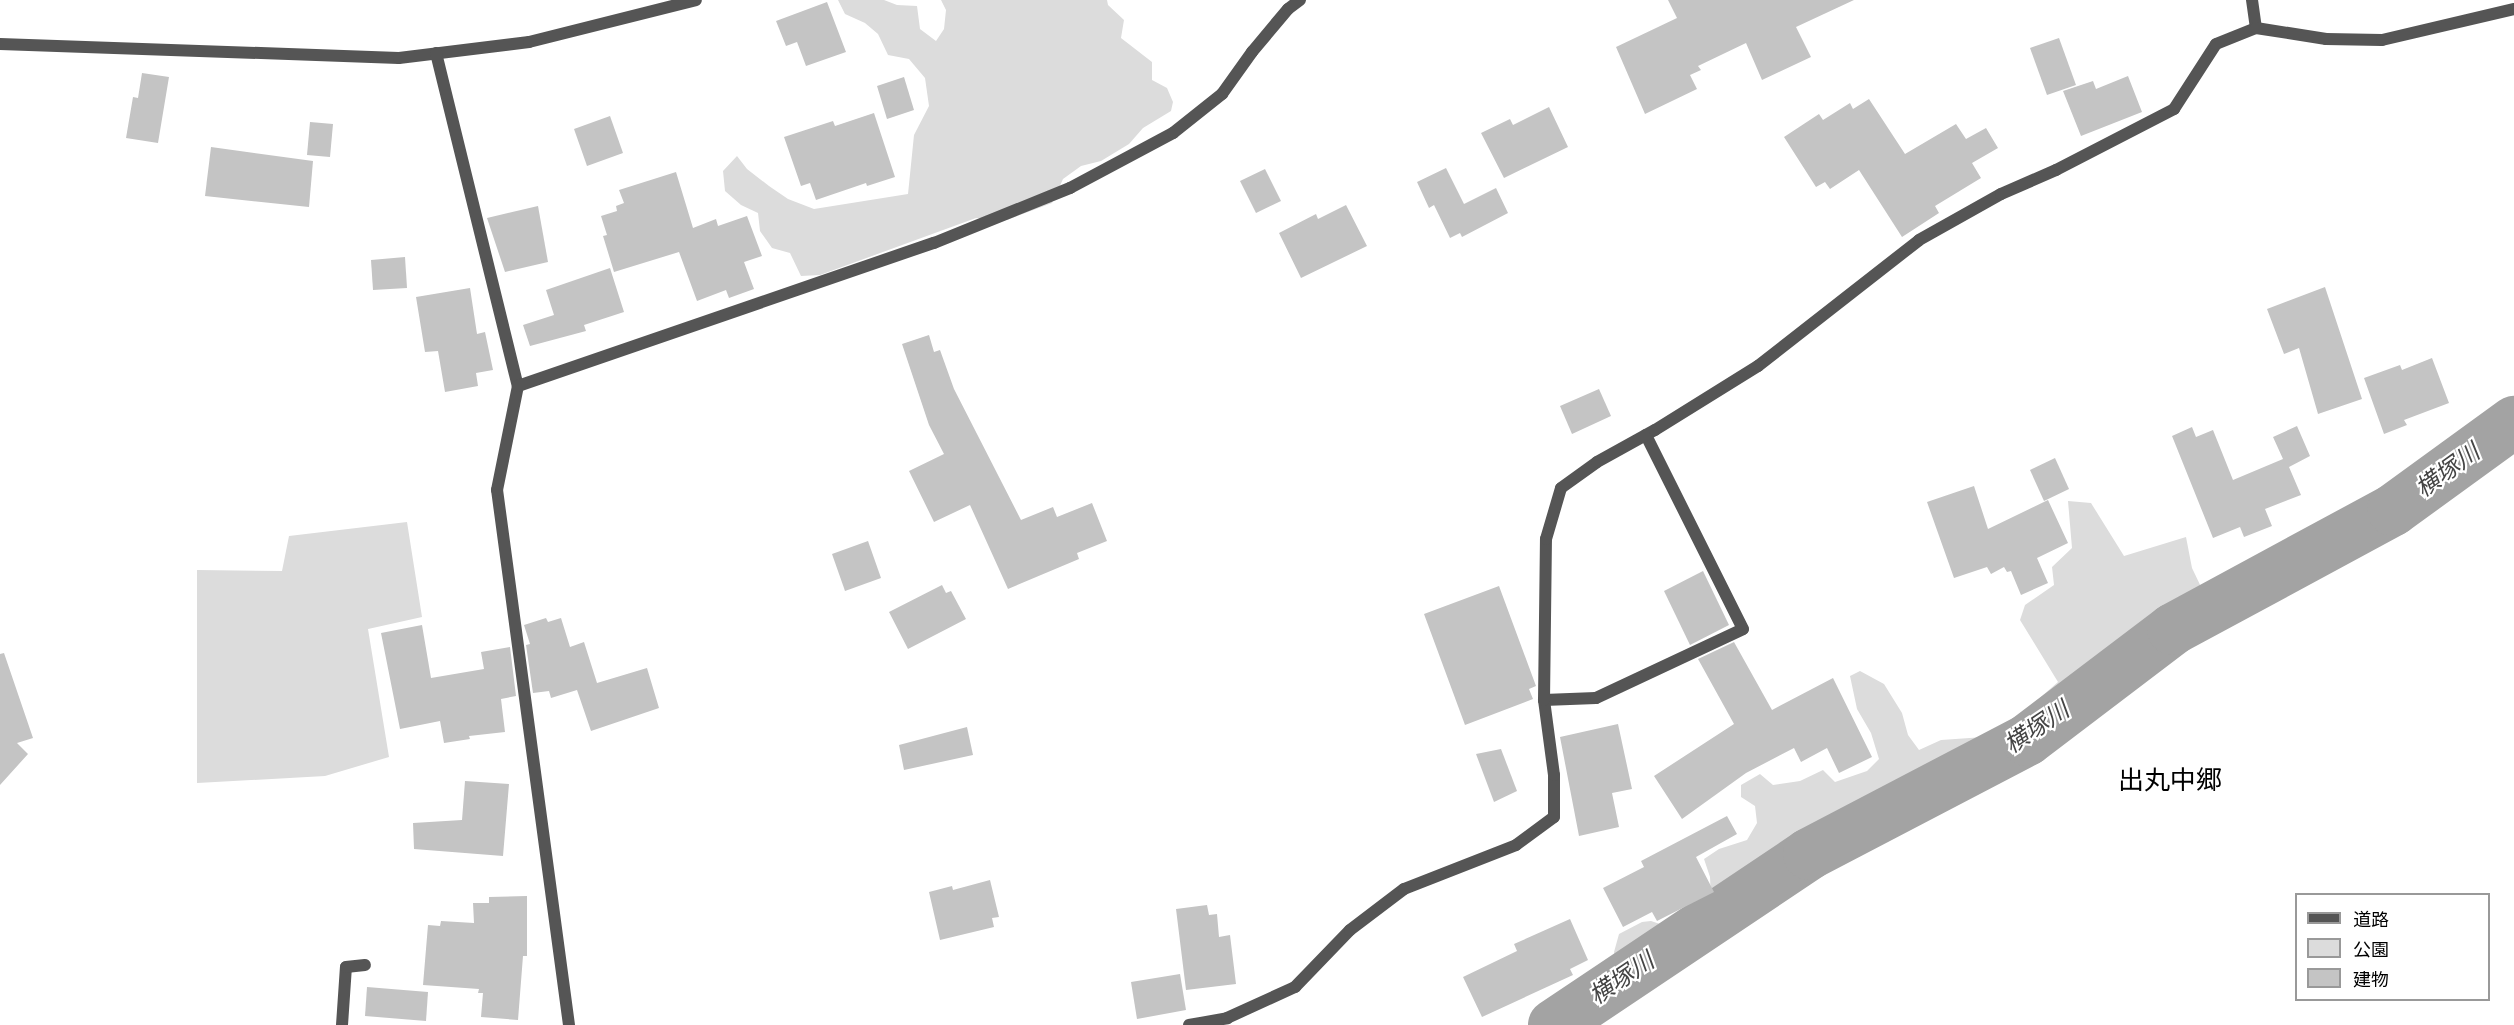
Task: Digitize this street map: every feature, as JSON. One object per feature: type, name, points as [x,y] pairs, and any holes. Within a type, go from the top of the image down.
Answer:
[{"type":"street","points":[[0,44],[399,58],[530,42],[696,0]]},
{"type":"street","points":[[518,386],[934,243],[1070,188],[1173,133],[1222,94],[1252,52],[1288,9],[1300,0]]},
{"type":"street","points":[[2252,0],[2256,28]]},
{"type":"street","points":[[1189,1025],[1227,1018],[1295,987],[1350,930],[1404,889],[1516,845],[1554,817],[1554,775],[1544,700],[1546,539],[1561,488],[1597,462],[1646,435],[1758,366],[1919,240],[2001,194],[2056,170],[2174,109],[2216,44],[2256,28],[2326,39],[2382,40],[2514,9]]},
{"type":"street","points":[[436,53],[518,386],[497,490],[569,1025]]},
{"type":"street","points":[[1544,700],[1596,698],[1743,629],[1646,435]]},
{"type":"street","points":[[342,1025],[346,968],[365,965]]},
{"type":"green space","points":[[838,0],[884,0],[897,5],[917,6],[920,29],[936,41],[944,29],[946,10],[941,0],[1107,0],[1108,5],[1124,20],[1121,38],[1152,62],[1152,80],[1167,88],[1173,102],[1171,111],[1143,128],[1129,144],[1101,161],[1081,166],[1063,179],[1052,203],[1007,220],[976,218],[820,275],[801,276],[790,253],[772,248],[760,231],[758,213],[741,205],[725,191],[723,171],[737,156],[747,169],[769,186],[788,199],[814,209],[908,194],[914,135],[929,106],[925,78],[909,59],[888,55],[878,34],[865,23],[845,14]]},
{"type":"green space","points":[[2068,501],[2091,503],[2124,556],[2186,537],[2192,568],[2203,591],[2197,622],[2130,669],[2097,672],[2013,739],[1951,772],[1828,828],[1803,845],[1775,885],[1753,907],[1722,922],[1669,956],[1653,971],[1640,977],[1618,971],[1614,952],[1619,934],[1642,922],[1651,921],[1660,924],[1711,899],[1710,877],[1704,859],[1719,849],[1747,840],[1757,823],[1755,806],[1741,797],[1741,785],[1760,774],[1773,785],[1800,781],[1823,770],[1835,782],[1867,771],[1879,759],[1871,733],[1857,709],[1850,676],[1860,671],[1884,684],[1902,713],[1908,735],[1919,750],[1941,740],[1984,737],[2011,723],[2058,682],[2020,620],[2025,605],[2054,585],[2052,567],[2072,548]]},
{"type":"green space","points":[[407,522],[422,617],[368,629],[389,757],[325,776],[197,783],[197,570],[282,571],[289,536]]},
{"type":"building","points":[[1668,0],[1854,0],[1796,27],[1811,57],[1762,80],[1746,43],[1698,66],[1701,70],[1690,75],[1697,89],[1645,114],[1616,47],[1677,18]]},
{"type":"building","points":[[827,2],[846,52],[806,66],[797,42],[786,46],[776,21]]},
{"type":"building","points":[[2059,38],[2076,85],[2047,95],[2030,48]]},
{"type":"building","points":[[142,73],[169,77],[158,143],[126,138],[133,97],[138,98]]},
{"type":"building","points":[[2128,76],[2142,112],[2081,136],[2063,91],[2093,81],[2096,89]]},
{"type":"building","points":[[904,77],[914,110],[887,119],[877,86]]},
{"type":"building","points":[[1869,99],[1905,154],[1956,124],[1966,139],[1986,128],[1998,148],[1972,163],[1981,178],[1935,206],[1939,213],[1902,237],[1859,170],[1830,189],[1825,182],[1816,187],[1784,137],[1819,114],[1823,120],[1850,103],[1853,109]]},
{"type":"building","points":[[1549,107],[1568,147],[1504,178],[1481,133],[1510,119],[1513,125]]},
{"type":"building","points":[[874,113],[895,177],[867,186],[866,183],[816,200],[810,183],[801,186],[784,137],[833,121],[835,126]]},
{"type":"building","points":[[610,116],[623,153],[587,166],[574,129]]},
{"type":"building","points":[[310,122],[333,124],[330,157],[307,155]]},
{"type":"building","points":[[211,147],[313,161],[309,207],[205,196]]},
{"type":"building","points":[[1446,168],[1464,204],[1496,188],[1508,213],[1462,237],[1460,233],[1450,238],[1434,205],[1429,208],[1417,182]]},
{"type":"building","points":[[1265,169],[1281,201],[1256,213],[1240,181]]},
{"type":"building","points":[[676,172],[693,228],[716,219],[718,226],[747,216],[762,256],[744,262],[754,289],[729,298],[726,290],[697,301],[679,252],[614,272],[603,236],[607,235],[601,216],[617,211],[616,206],[624,203],[619,190]]},
{"type":"building","points":[[1346,205],[1367,246],[1301,278],[1279,233],[1316,214],[1318,219]]},
{"type":"building","points":[[538,206],[548,262],[505,272],[487,218]]},
{"type":"building","points":[[405,257],[407,288],[373,290],[371,260]]},
{"type":"building","points":[[610,268],[624,312],[584,325],[586,331],[530,346],[523,325],[554,315],[546,290]]},
{"type":"building","points":[[2325,287],[2362,399],[2318,414],[2299,348],[2284,354],[2267,309]]},
{"type":"building","points":[[470,288],[477,334],[485,332],[493,370],[476,373],[478,386],[445,392],[438,351],[425,352],[416,297]]},
{"type":"building","points":[[929,335],[934,352],[940,350],[954,389],[1021,520],[1053,507],[1057,517],[1092,503],[1107,541],[1077,553],[1079,559],[1008,589],[970,505],[934,522],[909,471],[944,454],[929,425],[902,344]]},
{"type":"building","points":[[2432,358],[2449,403],[2404,420],[2407,425],[2384,434],[2364,378],[2400,365],[2402,370]]},
{"type":"building","points":[[1599,389],[1611,416],[1572,434],[1560,406]]},
{"type":"building","points":[[2297,426],[2310,456],[2289,467],[2301,495],[2265,509],[2272,526],[2244,537],[2240,527],[2213,538],[2172,436],[2192,427],[2196,437],[2213,430],[2233,480],[2283,459],[2273,437]]},
{"type":"building","points":[[2055,458],[2069,489],[2044,501],[2030,470]]},
{"type":"building","points":[[1974,486],[1988,529],[2048,500],[2068,543],[2037,558],[2048,583],[2021,595],[2011,571],[2007,572],[2004,567],[1991,574],[1987,567],[1954,578],[1927,502]]},
{"type":"building","points":[[868,541],[881,578],[845,591],[832,554]]},
{"type":"building","points":[[1703,571],[1729,625],[1690,645],[1664,591]]},
{"type":"building","points":[[942,585],[946,593],[951,591],[966,619],[908,649],[889,612]]},
{"type":"building","points":[[1499,586],[1536,686],[1529,689],[1533,699],[1465,725],[1424,614]]},
{"type":"building","points":[[546,618],[548,622],[561,618],[570,647],[584,642],[597,683],[647,668],[659,708],[591,731],[577,690],[551,698],[549,691],[533,693],[526,645],[530,644],[524,625]]},
{"type":"building","points":[[422,625],[431,678],[484,669],[481,652],[510,647],[516,696],[501,699],[505,732],[469,736],[470,739],[444,743],[440,721],[400,729],[381,633]]},
{"type":"building","points":[[1734,642],[1772,710],[1833,678],[1872,757],[1839,773],[1827,748],[1801,762],[1794,748],[1746,773],[1682,819],[1654,776],[1734,724],[1698,659]]},
{"type":"building","points":[[4,653],[33,738],[17,743],[28,754],[0,785],[0,654]]},
{"type":"building","points":[[1618,724],[1632,789],[1612,793],[1619,827],[1579,836],[1560,737]]},
{"type":"building","points":[[967,727],[973,755],[904,770],[899,745]]},
{"type":"building","points":[[1501,749],[1517,791],[1494,802],[1476,754]]},
{"type":"building","points":[[465,781],[509,784],[503,856],[414,849],[413,823],[462,820]]},
{"type":"building","points":[[1727,816],[1737,834],[1696,857],[1714,892],[1657,921],[1652,912],[1623,927],[1603,888],[1644,867],[1641,861]]},
{"type":"building","points":[[990,880],[999,917],[992,918],[994,927],[940,940],[929,892],[952,886],[953,890]]},
{"type":"building","points":[[527,896],[527,956],[523,956],[518,1020],[481,1017],[483,993],[478,993],[479,989],[423,985],[428,925],[440,926],[441,921],[474,923],[473,903],[489,903],[489,897]]},
{"type":"building","points":[[1207,905],[1209,915],[1217,914],[1219,937],[1230,935],[1236,984],[1186,990],[1176,909]]},
{"type":"building","points":[[1570,919],[1588,960],[1570,969],[1573,975],[1482,1017],[1463,977],[1517,951],[1514,944]]},
{"type":"building","points":[[1180,974],[1186,1010],[1137,1019],[1131,982]]},
{"type":"building","points":[[367,987],[428,992],[426,1021],[365,1016]]},
{"type":"waterway","name":"横塚川","points":[[1554,1025],[1809,854],[2027,740],[2173,629],[2393,510],[2514,422]]},
{"type":"district","name":"出丸中郷","points":[[2170,781]]}]
